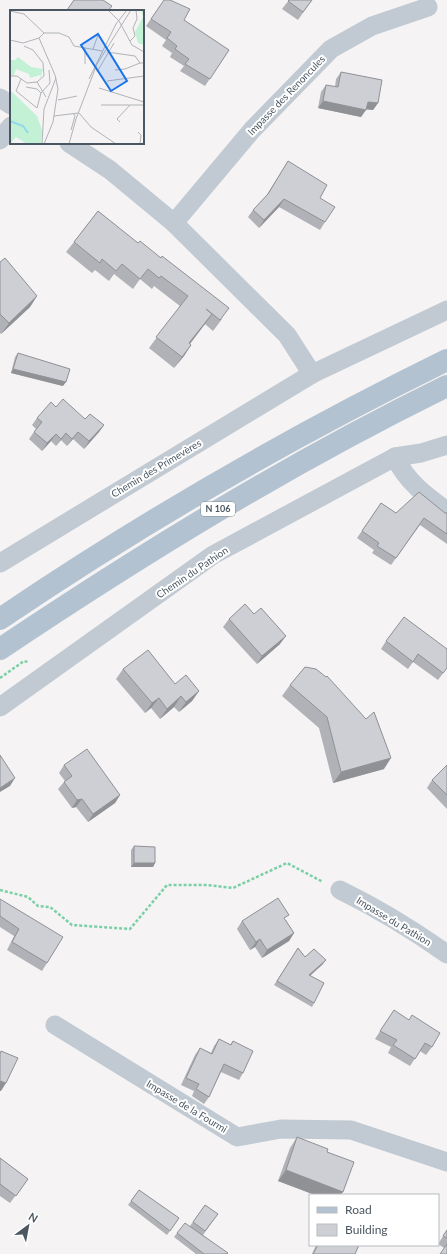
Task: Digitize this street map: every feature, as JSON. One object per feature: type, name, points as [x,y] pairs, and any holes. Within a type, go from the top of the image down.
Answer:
[{"type":"main road","name":"N 106","points":[[0,619],[77,567],[190,498],[293,439],[447,360]]},
{"type":"main road","name":"N 106","points":[[0,649],[96,584],[208,515],[395,412],[447,386]]},
{"type":"street","name":"Impasse des Renoncules","points":[[174,223],[252,130],[331,49],[372,26],[428,7]]},
{"type":"street","points":[[0,98],[10,104]]},
{"type":"street","points":[[0,140],[10,127]]},
{"type":"street","points":[[71,144],[110,170],[174,223],[287,336],[312,374]]},
{"type":"street","name":"Chemin des Primevères","points":[[0,562],[312,374],[447,310]]},
{"type":"street","name":"Chemin du Pathion","points":[[0,707],[213,555],[395,457],[421,453],[447,445]]},
{"type":"street","points":[[395,457],[401,471],[417,488],[447,511]]},
{"type":"street","name":"Impasse du Pathion","points":[[340,890],[365,902],[426,938],[447,954]]},
{"type":"street","name":"Impasse de la Fourmi","points":[[55,1026],[237,1137],[281,1129],[351,1130],[447,1162]]},
{"type":"path","points":[[0,890],[28,897],[38,906],[50,907],[72,925],[130,929],[167,885],[207,885],[233,888],[287,863],[340,890]]},
{"type":"building","points":[[74,0],[103,0],[112,6],[109,10],[67,10]]},
{"type":"building","points":[[164,0],[170,0],[190,9],[184,20],[229,50],[210,79],[185,64],[189,59],[175,49],[177,46],[167,38],[171,32],[151,19]]},
{"type":"building","points":[[312,0],[303,12],[288,1]]},
{"type":"building","points":[[341,72],[382,80],[378,103],[368,102],[366,110],[323,101],[326,85],[338,87]]},
{"type":"building","points":[[288,161],[327,185],[320,198],[335,207],[325,222],[284,199],[264,220],[253,210],[268,194]]},
{"type":"building","points":[[98,211],[138,243],[140,241],[161,258],[162,256],[229,308],[220,320],[206,309],[212,314],[189,343],[191,345],[182,357],[156,337],[188,296],[161,276],[159,278],[148,269],[140,279],[122,264],[116,271],[102,259],[100,263],[74,242]]},
{"type":"building","points":[[5,258],[37,296],[9,323],[0,314],[0,262]]},
{"type":"building","points":[[18,353],[70,369],[66,382],[13,369]]},
{"type":"building","points":[[63,399],[85,419],[90,414],[104,425],[89,441],[78,432],[72,439],[66,433],[61,439],[56,434],[47,443],[34,432],[42,422],[37,418],[51,402],[56,407]]},
{"type":"building","points":[[419,492],[447,513],[447,534],[424,518],[396,558],[377,546],[379,543],[362,531],[381,503],[396,513]]},
{"type":"building","points":[[245,604],[254,614],[261,608],[286,636],[262,656],[229,619]]},
{"type":"building","points":[[404,617],[447,649],[447,668],[443,673],[418,654],[413,662],[386,641]]},
{"type":"building","points":[[148,650],[175,684],[186,675],[199,691],[186,702],[181,696],[167,709],[159,698],[152,703],[123,669]]},
{"type":"building","points":[[305,667],[316,669],[326,677],[327,676],[366,719],[374,712],[391,758],[341,772],[327,717],[290,685]]},
{"type":"building","points":[[87,749],[120,795],[93,814],[82,799],[77,800],[64,782],[72,776],[64,765]]},
{"type":"building","points":[[0,755],[15,778],[0,788]]},
{"type":"building","points":[[447,765],[447,795],[432,780]]},
{"type":"building","points":[[134,846],[155,847],[155,863],[134,863]]},
{"type":"building","points":[[278,898],[289,915],[284,918],[294,933],[267,950],[260,939],[256,942],[242,921]]},
{"type":"building","points":[[0,899],[63,937],[47,963],[12,942],[19,929],[0,916]]},
{"type":"building","points":[[298,948],[305,957],[314,949],[326,960],[309,975],[324,983],[314,1003],[277,981]]},
{"type":"building","points":[[394,1010],[409,1020],[412,1015],[440,1033],[432,1047],[425,1043],[415,1059],[393,1045],[397,1040],[380,1031]]},
{"type":"building","points":[[219,1039],[231,1045],[233,1041],[253,1051],[243,1073],[224,1064],[209,1097],[196,1089],[199,1084],[186,1078],[200,1048],[212,1054]]},
{"type":"building","points":[[1,1051],[18,1058],[6,1083],[0,1081]]},
{"type":"building","points":[[297,1137],[328,1149],[327,1152],[354,1162],[343,1192],[286,1170]]},
{"type":"building","points":[[0,1158],[28,1179],[16,1196],[0,1184]]},
{"type":"building","points":[[139,1190],[179,1218],[170,1231],[131,1201]]},
{"type":"building","points":[[205,1205],[218,1214],[205,1231],[193,1222]]},
{"type":"building","points":[[185,1223],[228,1253],[204,1254],[177,1233]]},
{"type":"building","points":[[447,1230],[447,1238],[443,1236]]},
{"type":"building","points":[[447,1244],[447,1254],[440,1254]]},
{"type":"building","points":[[317,1246],[359,1246],[355,1254],[313,1254]]}]
